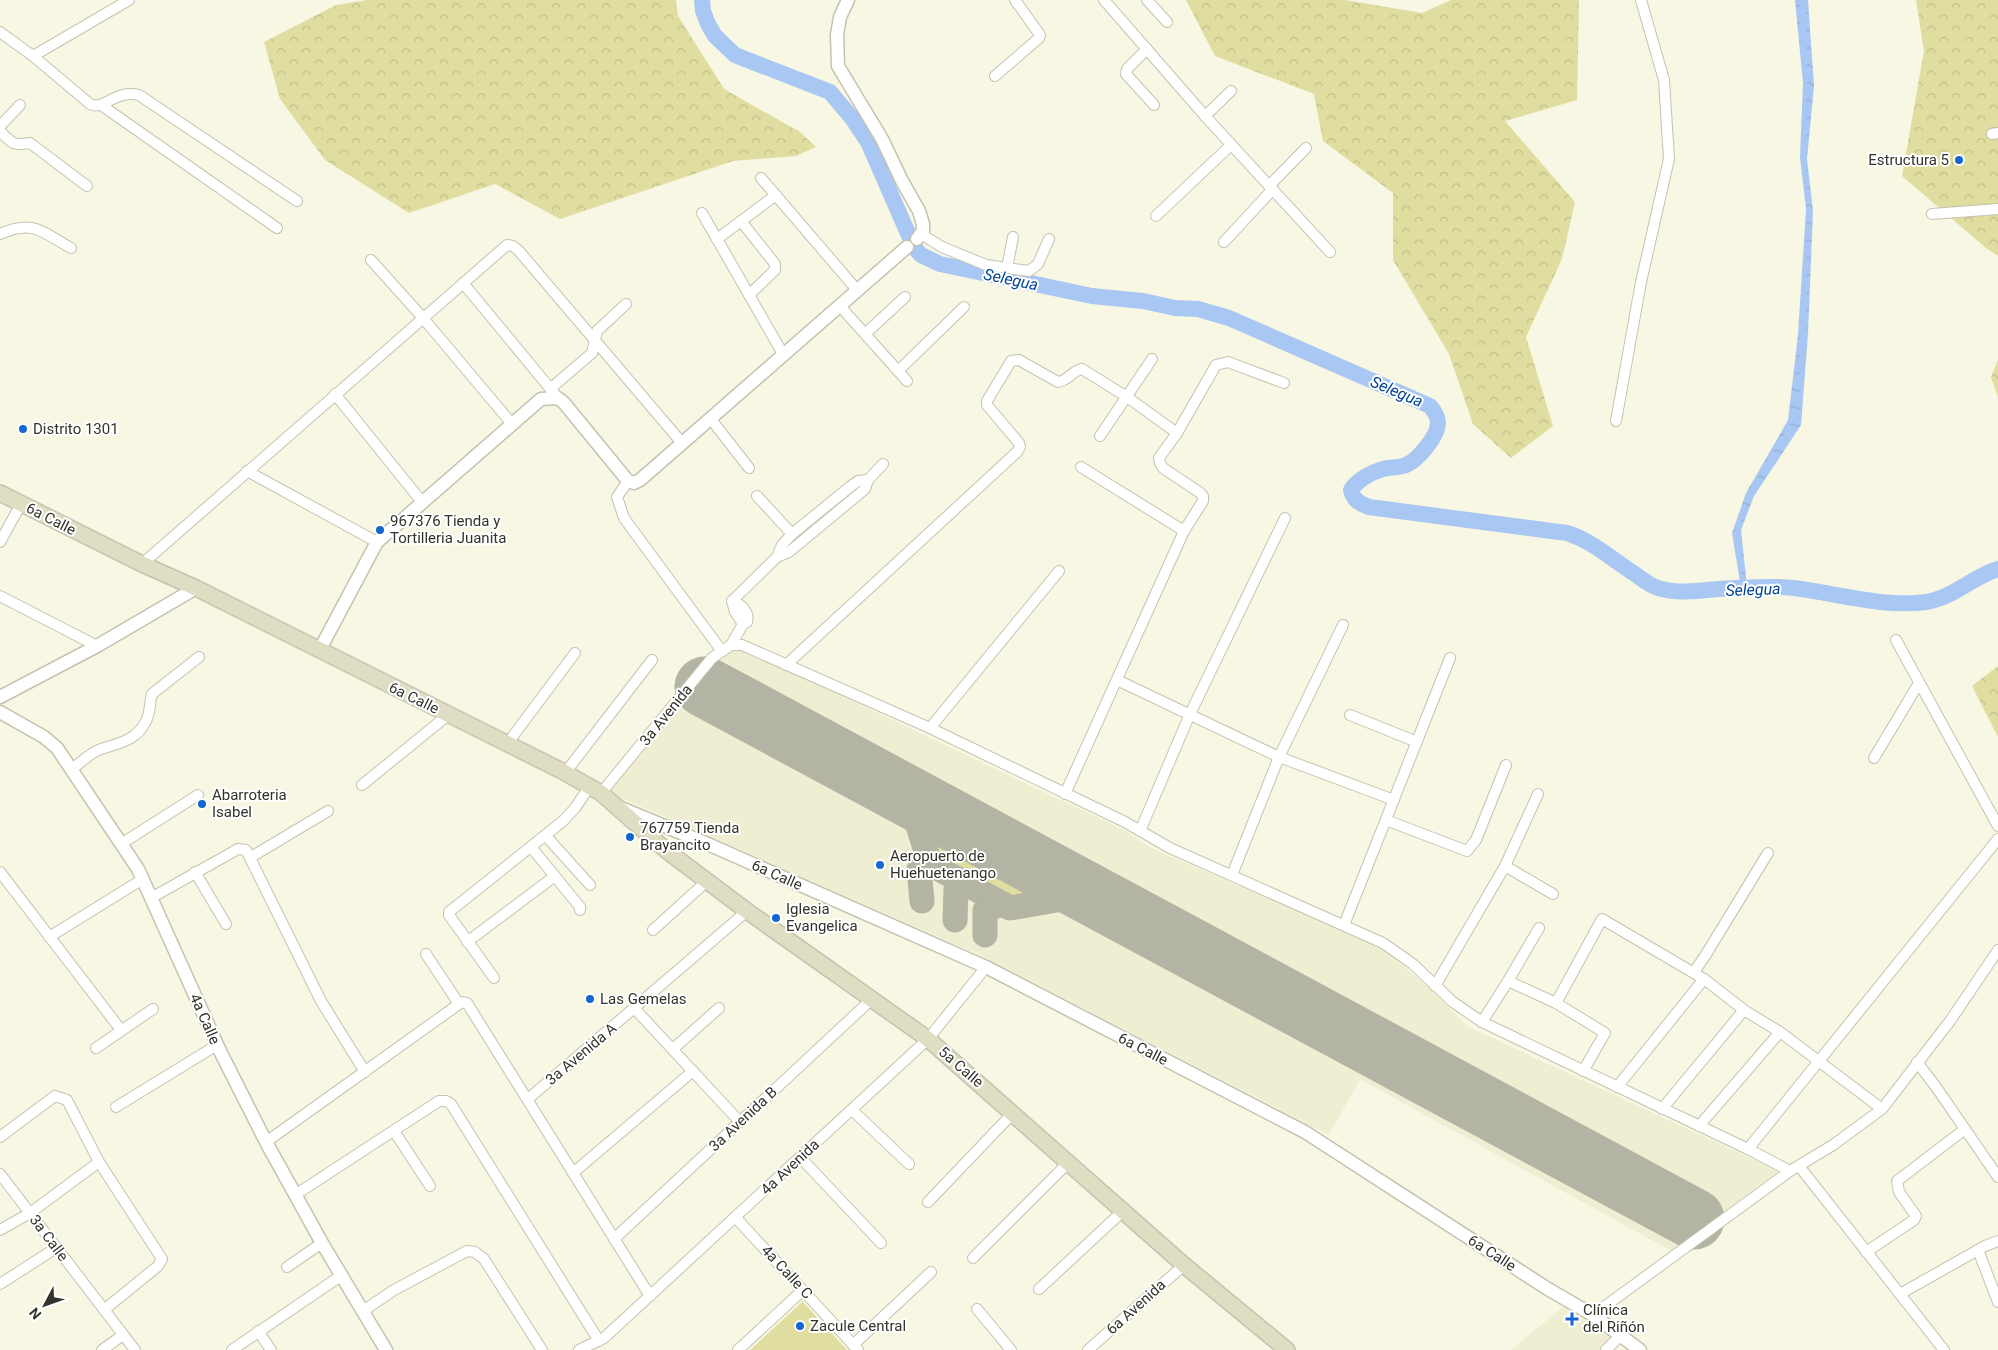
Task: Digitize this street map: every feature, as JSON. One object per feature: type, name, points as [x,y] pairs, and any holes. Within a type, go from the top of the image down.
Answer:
[{"type":"main road","name":"6a Calle","points":[[0,493],[142,564],[196,588],[565,773],[596,790],[617,807]]},
{"type":"main road","name":"5a Calle","points":[[617,807],[667,851],[747,911],[928,1039],[1014,1113],[1067,1164],[1184,1265],[1288,1350]]},
{"type":"street","points":[[34,56],[129,0]]},
{"type":"street","points":[[463,283],[628,481],[634,483],[640,480],[915,240],[923,224],[919,211],[882,139],[838,66],[837,35],[840,17],[848,0]]},
{"type":"street","points":[[994,76],[1039,38],[1040,34],[1015,0]]},
{"type":"street","points":[[1104,0],[1205,116],[1330,252]]},
{"type":"street","points":[[1147,0],[1166,22]]},
{"type":"street","points":[[1616,421],[1641,282],[1669,159],[1664,80],[1641,0]]},
{"type":"street","points":[[0,32],[34,56],[90,104],[95,106],[101,105],[118,95],[129,93],[138,95],[297,201]]},
{"type":"street","points":[[1147,49],[1127,69],[1126,74],[1154,105]]},
{"type":"street","points":[[1205,116],[1231,91]]},
{"type":"street","points":[[0,126],[20,105]]},
{"type":"street","points":[[101,105],[277,228]]},
{"type":"street","points":[[0,131],[15,145],[20,146],[30,143],[87,186]]},
{"type":"street","points":[[1156,216],[1232,145]]},
{"type":"street","points":[[1224,242],[1306,148]]},
{"type":"street","points":[[761,178],[857,290]]},
{"type":"street","points":[[717,239],[776,195]]},
{"type":"street","points":[[1932,214],[1998,209]]},
{"type":"street","points":[[702,213],[783,354]]},
{"type":"street","points":[[741,221],[775,264],[776,270],[749,295]]},
{"type":"street","points":[[0,234],[22,226],[34,227],[70,248]]},
{"type":"street","points":[[1007,268],[1013,237]]},
{"type":"street","points":[[915,240],[942,247],[986,265],[1029,271],[1038,264],[1049,239]]},
{"type":"street","points":[[142,564],[507,245],[513,246],[519,251],[682,443]]},
{"type":"street","points":[[371,260],[423,318],[512,424]]},
{"type":"street","points":[[865,334],[904,297]]},
{"type":"street","points":[[319,651],[377,542],[541,399],[554,393],[592,353],[597,331],[626,304]]},
{"type":"street","points":[[839,306],[908,381]]},
{"type":"street","points":[[898,371],[964,307]]},
{"type":"street","points":[[786,665],[1020,447],[1019,443],[987,405],[988,397],[1011,360],[1019,360],[1060,382],[1077,370],[1082,369],[1127,397],[1177,433]]},
{"type":"street","points":[[1100,436],[1152,360]]},
{"type":"street","points":[[1065,794],[1184,532],[1203,501],[1203,496],[1163,468],[1159,458],[1177,433],[1216,365],[1228,362],[1284,383]]},
{"type":"street","points":[[336,394],[422,502]]},
{"type":"street","points":[[710,418],[749,468]]},
{"type":"street","points":[[884,464],[868,480],[865,489],[789,552],[777,557],[732,601],[735,612],[743,624],[733,644],[742,645],[930,728],[1140,831],[1170,848],[1383,943],[1412,964],[1454,1002],[1482,1022],[1662,1109],[1794,1169],[1866,1252],[1944,1350]]},
{"type":"street","points":[[1081,466],[1184,532]]},
{"type":"street","points":[[247,471],[377,542]]},
{"type":"street","points":[[777,557],[782,545],[792,534],[850,486],[858,481],[868,480]]},
{"type":"street","points":[[628,481],[616,497],[624,518],[721,650]]},
{"type":"street","points":[[757,496],[792,534]]},
{"type":"street","points":[[0,542],[21,504]]},
{"type":"street","points":[[1140,831],[1190,714],[1285,518]]},
{"type":"street","points":[[930,728],[1059,571]]},
{"type":"street","points":[[0,698],[97,646],[196,588]]},
{"type":"street","points":[[0,596],[97,646]]},
{"type":"street","points":[[1232,875],[1279,757],[1343,625]]},
{"type":"street","points":[[1896,640],[1998,826]]},
{"type":"street","name":"3a Avenida","points":[[467,942],[449,915],[449,912],[546,836],[596,790],[712,658],[721,650],[733,644]]},
{"type":"street","points":[[507,744],[576,653]]},
{"type":"street","points":[[72,769],[96,751],[135,736],[150,714],[152,694],[199,657]]},
{"type":"street","points":[[1344,925],[1450,658]]},
{"type":"street","points":[[565,773],[652,660]]},
{"type":"street","points":[[1116,680],[1279,757],[1394,800]]},
{"type":"street","points":[[1874,758],[1919,683]]},
{"type":"street","name":"4a Calle","points":[[0,712],[44,737],[56,748],[122,844],[143,879],[217,1045],[266,1142],[322,1244],[342,1274],[386,1350]]},
{"type":"street","points":[[362,785],[448,715]]},
{"type":"street","points":[[1350,715],[1417,742]]},
{"type":"street","points":[[1386,820],[1467,851],[1476,840],[1506,765]]},
{"type":"street","points":[[1435,986],[1505,866],[1538,794]]},
{"type":"street","points":[[122,844],[198,796]]},
{"type":"street","name":"6a Calle","points":[[617,807],[710,845],[986,968],[1305,1132],[1548,1289],[1593,1315],[1640,1350]]},
{"type":"street","points":[[251,857],[328,811]]},
{"type":"street","points":[[546,836],[590,886]]},
{"type":"street","points":[[1748,1149],[1998,839]]},
{"type":"street","points":[[531,848],[580,907],[580,910]]},
{"type":"street","points":[[151,898],[238,849],[246,850],[321,1001],[365,1072]]},
{"type":"street","points":[[1694,972],[1768,853]]},
{"type":"street","points":[[1505,866],[1553,894]]},
{"type":"street","points":[[0,872],[121,1030]]},
{"type":"street","points":[[195,872],[226,924]]},
{"type":"street","points":[[494,978],[467,942],[555,876]]},
{"type":"street","points":[[50,937],[143,879]]},
{"type":"street","points":[[653,930],[707,881]]},
{"type":"street","name":"3a Avenida A","points":[[528,1099],[747,911]]},
{"type":"street","points":[[1556,1003],[1602,919],[1694,972],[1744,1010],[1780,1032],[1882,1109]]},
{"type":"street","points":[[1482,1022],[1540,928]]},
{"type":"street","points":[[1593,1315],[1794,1169],[1833,1145],[1882,1109],[1916,1062],[1950,1021],[1998,950]]},
{"type":"street","points":[[426,954],[459,1004]]},
{"type":"street","name":"4a Avenida","points":[[579,1350],[599,1341],[650,1296],[928,1039],[986,968]]},
{"type":"street","points":[[1616,1087],[1704,979]]},
{"type":"street","points":[[1508,981],[1556,1003],[1605,1032],[1604,1038],[1583,1071]]},
{"type":"street","name":"3a Avenida B","points":[[614,1239],[872,999]]},
{"type":"street","points":[[266,1142],[463,1002],[467,1004],[528,1099],[650,1296]]},
{"type":"street","points":[[634,1008],[740,1122]]},
{"type":"street","points":[[673,1049],[718,1008]]},
{"type":"street","points":[[96,1048],[153,1009]]},
{"type":"street","points":[[1662,1109],[1744,1010]]},
{"type":"street","points":[[1699,1126],[1780,1032]]},
{"type":"street","points":[[116,1107],[217,1045]]},
{"type":"street","points":[[1916,1062],[1936,1087],[1998,1177]]},
{"type":"street","points":[[573,1173],[693,1071]]},
{"type":"street","points":[[0,1137],[55,1096],[67,1100],[99,1162],[162,1259],[158,1266],[104,1310]]},
{"type":"street","points":[[295,1195],[439,1101],[446,1101],[451,1104],[599,1341]]},
{"type":"street","points":[[852,1110],[908,1164]]},
{"type":"street","points":[[928,1202],[1014,1113]]},
{"type":"street","points":[[1866,1252],[1914,1220],[1916,1216],[1899,1192],[1897,1181],[1965,1129]]},
{"type":"street","points":[[394,1130],[430,1186]]},
{"type":"street","points":[[800,1157],[881,1243]]},
{"type":"street","points":[[0,1230],[30,1213],[99,1162]]},
{"type":"street","points":[[973,1258],[1067,1164]]},
{"type":"street","name":"3a Calle","points":[[0,1174],[135,1350]]},
{"type":"street","points":[[1039,1289],[1123,1211]]},
{"type":"street","name":"4a Calle C","points":[[736,1217],[856,1347]]},
{"type":"street","points":[[1900,1294],[1978,1250],[1998,1241]]},
{"type":"street","points":[[286,1267],[322,1244]]},
{"type":"street","points":[[0,1284],[56,1248]]},
{"type":"street","points":[[1978,1250],[1998,1302]]},
{"type":"street","points":[[363,1311],[394,1290],[467,1251],[475,1252],[484,1259],[542,1350]]},
{"type":"street","name":"6a Avenida","points":[[1088,1350],[1184,1265]]},
{"type":"street","points":[[856,1347],[931,1272]]},
{"type":"street","points":[[232,1350],[342,1274]]},
{"type":"street","points":[[738,1350],[803,1290]]},
{"type":"street","points":[[977,1309],[1011,1350]]},
{"type":"street","points":[[258,1331],[271,1350]]},
{"type":"street","points":[[102,1350],[123,1335]]},
{"type":"street","points":[[1606,1350],[1620,1336]]},
{"type":"shaded area","name":"Aeropuerto de Huehuetenango","points":[[737,646],[1126,831],[1151,848],[1377,945],[1422,981],[1469,1027],[1780,1172],[1673,1252],[1360,1079],[1329,1135],[986,958],[617,796],[611,787],[724,652]]},
{"type":"shaded area","name":"Clínica del Riñón","points":[[1570,1301],[1620,1336],[1606,1350],[1511,1350]]},
{"type":"green space","points":[[367,0],[676,0],[678,16],[724,89],[800,132],[816,147],[796,156],[733,161],[560,219],[495,184],[409,213],[325,160],[280,99],[264,42],[336,5]]},
{"type":"green space","points":[[1186,0],[1345,0],[1422,13],[1451,0],[1579,0],[1577,100],[1505,121],[1575,202],[1562,259],[1526,337],[1553,426],[1511,458],[1473,424],[1449,354],[1393,260],[1393,193],[1323,141],[1314,94],[1215,56]]},
{"type":"green space","points":[[1916,0],[1998,0],[1998,256],[1986,248],[1902,176],[1924,51]]},
{"type":"green space","points":[[1998,360],[1998,397],[1991,377]]},
{"type":"green space","points":[[1998,666],[1998,737],[1972,686]]},
{"type":"green space","points":[[934,822],[1049,886],[1047,890],[1035,898],[1016,899],[957,868],[938,852],[932,843],[931,823]]},
{"type":"green space","name":"Zacule Central","points":[[802,1302],[847,1350],[750,1350]]},
{"type":"water","points":[[1795,0],[1808,0],[1814,86],[1807,159],[1813,211],[1808,334],[1801,425],[1754,496],[1741,530],[1747,587],[1741,588],[1732,533],[1746,493],[1788,420],[1798,335],[1806,209],[1800,157],[1803,83]]},
{"type":"waterway","name":"Selegua","points":[[702,0],[703,11],[715,36],[735,55],[830,92],[852,118],[868,142],[914,247],[921,255],[940,264],[1092,296],[1143,301],[1175,308],[1198,309],[1229,318],[1430,406],[1438,423],[1435,434],[1421,453],[1406,465],[1383,469],[1370,474],[1351,490],[1355,499],[1365,506],[1567,533],[1594,546],[1646,582],[1658,588],[1673,591],[1784,587],[1877,602],[1926,602],[1954,592],[1998,569]]},
{"type":"taxiway","points":[[909,797],[930,864],[1010,908],[1091,894]]},
{"type":"taxiway","points":[[922,901],[919,870],[930,864]]},
{"type":"taxiway","points":[[955,920],[956,889],[966,883]]},
{"type":"taxiway","points":[[985,935],[985,910],[1003,904]]},
{"type":"runway","points":[[705,687],[1694,1219]]},
{"type":"place","name":"Estructura 5","points":[[1959,160]]},
{"type":"place","name":"Distrito 1301","points":[[23,429]]},
{"type":"place","name":"967376 Tienda y Tortilleria Juanita","points":[[380,530]]},
{"type":"place","name":"Abarroteria Isabel","points":[[202,804]]},
{"type":"place","name":"767759 Tienda Brayancito","points":[[630,837]]},
{"type":"place","name":"Aeropuerto de Huehuetenango","points":[[880,865]]},
{"type":"place","name":"Iglesia Evangelica","points":[[776,918]]},
{"type":"place","name":"Las Gemelas","points":[[590,999]]},
{"type":"place","name":"Clínica del Riñón","points":[[1572,1319]]},
{"type":"place","name":"Zacule Central","points":[[800,1326]]}]
